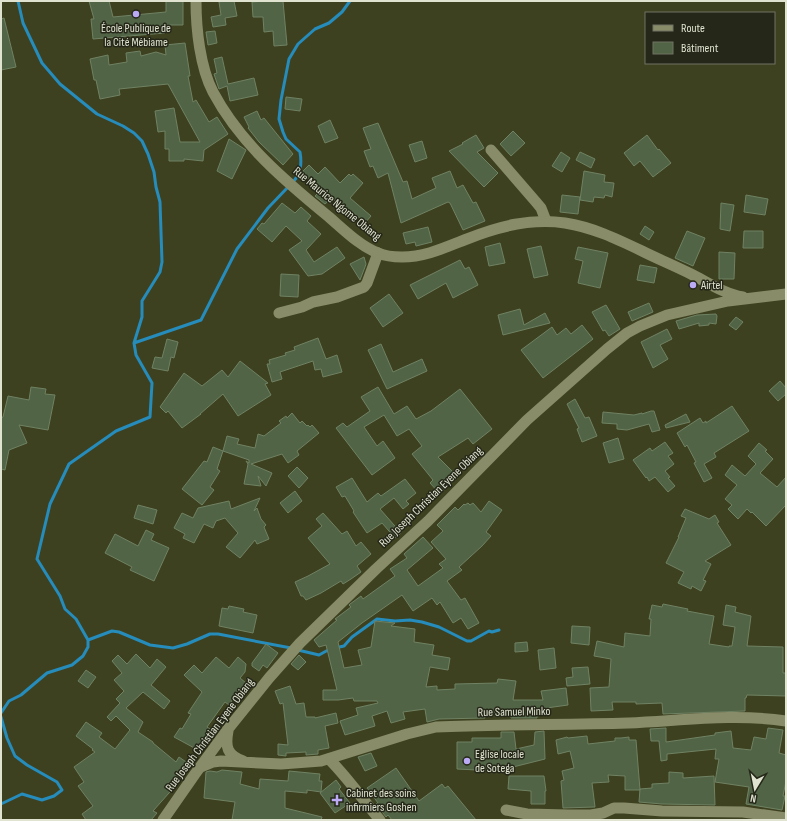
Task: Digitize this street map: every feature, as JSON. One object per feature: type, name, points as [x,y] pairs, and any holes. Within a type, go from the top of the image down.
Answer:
[{"type":"street","name":"Rue Maurice Ngome Obiang","points":[[196,1],[200,49],[212,90],[235,126],[267,164],[296,190],[365,246],[378,253],[402,257],[428,254],[500,226],[514,223],[565,223],[604,233],[704,280],[723,291],[747,298]]},
{"type":"street","points":[[490,150],[541,208],[546,222]]},
{"type":"street","points":[[279,313],[302,307],[313,302],[337,297],[364,287],[367,283],[378,253]]},
{"type":"street","points":[[697,308],[707,301],[710,295],[711,290],[704,280]]},
{"type":"street","name":"Rue Joseph Christian Eyene Obiang","points":[[163,820],[228,730],[300,643],[376,568],[428,521],[527,420],[607,349],[627,333],[652,320],[681,311],[747,298],[786,294]]},
{"type":"street","name":"Rue Samuel Minko","points":[[200,767],[213,762],[221,761],[294,764],[321,761],[408,734],[436,727],[620,723],[716,718],[786,721]]},
{"type":"street","points":[[228,730],[226,739],[227,748],[232,755],[248,763]]},
{"type":"street","points":[[329,759],[343,773],[380,820]]},
{"type":"street","points":[[506,810],[527,814],[568,816],[591,815],[603,813],[614,808],[624,808],[662,811],[743,812],[786,818]]},
{"type":"building","points":[[89,1],[109,1],[113,17],[166,12],[166,1],[183,1],[183,25],[164,25],[165,33],[93,39],[91,19],[94,19]]},
{"type":"building","points":[[234,1],[237,16],[225,18],[226,25],[213,27],[211,17],[221,15],[219,2]]},
{"type":"building","points":[[283,1],[287,45],[274,46],[273,31],[264,32],[263,17],[253,17],[252,2]]},
{"type":"building","points":[[4,18],[16,67],[1,70],[1,19]]},
{"type":"building","points":[[215,31],[217,43],[208,45],[206,32]]},
{"type":"building","points":[[185,43],[190,76],[188,76],[193,102],[196,100],[209,122],[217,117],[228,134],[204,150],[203,161],[184,159],[184,161],[169,161],[169,149],[165,149],[165,131],[158,132],[155,111],[174,108],[180,142],[200,142],[168,84],[119,89],[120,95],[100,99],[96,80],[94,80],[90,59],[108,55],[109,65],[127,62],[126,53],[140,51],[141,56],[156,52],[166,55],[165,45]]},
{"type":"building","points":[[222,57],[228,84],[254,78],[258,95],[230,101],[227,86],[219,89],[214,74],[217,73],[214,59]]},
{"type":"building","points":[[286,97],[302,99],[300,111],[285,109]]},
{"type":"building","points":[[257,111],[261,120],[264,118],[293,154],[283,165],[259,142],[248,128],[249,127],[244,117]]},
{"type":"building","points":[[330,120],[338,138],[325,143],[318,126]]},
{"type":"building","points":[[378,123],[403,182],[407,181],[412,199],[436,188],[432,178],[450,171],[457,188],[463,185],[473,203],[476,202],[485,221],[463,230],[450,203],[448,202],[401,223],[388,173],[378,178],[373,166],[370,167],[364,151],[371,149],[363,128]]},
{"type":"building","points":[[513,131],[525,143],[511,156],[500,144]]},
{"type":"building","points":[[476,135],[484,148],[477,152],[498,173],[484,187],[449,151]]},
{"type":"building","points":[[647,135],[658,150],[659,149],[671,163],[653,177],[640,161],[634,166],[624,153]]},
{"type":"building","points":[[229,139],[246,150],[232,179],[217,171]]},
{"type":"building","points":[[422,141],[427,158],[415,162],[409,145]]},
{"type":"building","points":[[561,152],[570,158],[562,172],[552,166]]},
{"type":"building","points":[[580,152],[595,159],[591,168],[576,160]]},
{"type":"building","points":[[309,165],[318,174],[325,167],[340,183],[349,174],[351,176],[353,174],[363,183],[350,198],[371,216],[365,223],[353,212],[349,216],[332,198],[325,204],[315,196],[321,190],[308,178],[306,180],[300,174]]},
{"type":"building","points":[[584,171],[605,175],[604,182],[614,183],[612,197],[605,195],[604,198],[594,197],[593,202],[580,200]]},
{"type":"building","points":[[562,195],[580,197],[578,214],[560,212]]},
{"type":"building","points":[[746,195],[768,199],[765,215],[744,212]]},
{"type":"building","points":[[282,203],[295,213],[301,207],[311,216],[307,221],[321,234],[306,250],[314,262],[337,247],[345,258],[322,274],[308,276],[289,250],[302,241],[286,226],[272,242],[257,229],[262,223],[264,224]]},
{"type":"building","points":[[721,203],[734,205],[730,231],[720,229]]},
{"type":"building","points":[[645,226],[654,232],[649,240],[640,234]]},
{"type":"building","points":[[428,227],[432,242],[416,246],[415,242],[406,244],[403,233]]},
{"type":"building","points":[[687,231],[705,238],[693,266],[675,258]]},
{"type":"building","points":[[744,231],[763,231],[763,248],[743,248]]},
{"type":"building","points":[[500,243],[505,263],[489,266],[485,247]]},
{"type":"building","points":[[541,246],[548,275],[534,278],[527,249]]},
{"type":"building","points":[[578,247],[608,253],[600,288],[578,283],[583,261],[575,259]]},
{"type":"building","points":[[719,252],[735,253],[734,279],[719,279]]},
{"type":"building","points":[[364,257],[366,264],[360,280],[350,264]]},
{"type":"building","points":[[460,260],[465,269],[469,267],[478,285],[453,298],[446,283],[418,299],[410,285]]},
{"type":"building","points":[[640,265],[657,268],[654,283],[637,280]]},
{"type":"building","points":[[281,274],[299,275],[298,297],[280,296]]},
{"type":"building","points":[[389,294],[403,313],[383,327],[370,308]]},
{"type":"building","points":[[649,303],[653,312],[632,321],[628,312]]},
{"type":"building","points":[[606,305],[620,329],[609,336],[605,330],[603,331],[592,312]]},
{"type":"building","points":[[520,309],[524,325],[545,313],[550,323],[503,335],[498,315]]},
{"type":"building","points":[[716,314],[716,324],[709,323],[709,325],[699,326],[699,323],[679,329],[676,321],[697,315]]},
{"type":"building","points":[[736,317],[743,322],[736,330],[729,325]]},
{"type":"building","points":[[582,325],[593,339],[543,378],[521,350],[552,327],[557,335],[566,328],[571,334]]},
{"type":"building","points":[[667,329],[672,339],[660,345],[668,359],[653,368],[641,342]]},
{"type":"building","points":[[318,338],[326,359],[337,355],[342,372],[323,377],[321,369],[315,370],[313,361],[280,372],[282,379],[272,382],[267,364],[270,364],[269,360],[286,355],[285,353],[295,350],[294,347]]},
{"type":"building","points":[[167,339],[178,342],[174,358],[171,357],[168,371],[152,368],[155,357],[162,358]]},
{"type":"building","points":[[381,344],[393,372],[422,359],[427,371],[387,389],[368,350]]},
{"type":"building","points":[[240,361],[268,383],[265,384],[271,395],[238,416],[223,394],[201,414],[182,428],[168,411],[166,413],[160,407],[184,373],[202,386],[222,370],[228,377]]},
{"type":"building","points":[[780,381],[786,388],[786,394],[778,401],[769,391]]},
{"type":"building","points":[[31,387],[46,389],[45,394],[55,395],[48,430],[19,425],[27,443],[9,450],[5,470],[1,469],[1,418],[3,417],[8,396],[29,400]]},
{"type":"building","points":[[378,387],[394,414],[407,406],[416,419],[431,411],[460,389],[492,429],[473,444],[468,438],[438,457],[457,476],[440,494],[430,483],[433,480],[412,454],[422,446],[409,429],[397,436],[384,415],[364,427],[377,446],[383,441],[395,458],[372,475],[336,428],[343,423],[347,427],[370,411],[361,397]]},
{"type":"building","points":[[575,399],[585,418],[589,417],[597,436],[582,442],[577,429],[579,428],[567,404]]},
{"type":"building","points":[[732,406],[749,431],[714,453],[716,457],[704,464],[712,478],[704,482],[687,445],[685,447],[677,433],[700,418],[703,423],[706,421],[706,423]]},
{"type":"building","points":[[654,411],[660,430],[652,432],[649,424],[627,430],[617,429],[617,424],[602,423],[603,412],[634,415]]},
{"type":"building","points":[[292,413],[300,423],[302,421],[310,427],[312,425],[319,433],[297,451],[299,455],[288,463],[282,454],[251,464],[272,473],[266,486],[258,476],[261,486],[244,484],[248,464],[246,461],[249,463],[249,460],[223,451],[227,436],[239,439],[237,444],[255,448],[258,434],[264,436],[281,423],[279,421],[286,416],[287,418]]},
{"type":"building","points":[[686,414],[690,422],[666,428],[665,425]]},
{"type":"building","points":[[618,438],[624,459],[609,463],[603,443]]},
{"type":"building","points":[[665,442],[673,453],[668,456],[674,464],[665,471],[670,477],[668,478],[675,486],[668,492],[655,477],[649,481],[633,460],[650,448],[652,451]]},
{"type":"building","points":[[759,443],[767,450],[765,451],[773,459],[760,473],[777,487],[786,477],[786,505],[766,526],[747,509],[738,519],[728,509],[732,505],[725,499],[737,485],[725,475],[732,465],[745,476],[756,464],[748,456]]},
{"type":"building","points":[[213,447],[223,451],[217,469],[220,471],[210,487],[214,490],[202,505],[182,489],[204,461],[207,462]]},
{"type":"building","points":[[297,467],[308,478],[299,488],[288,476]]},
{"type":"building","points":[[352,478],[367,502],[378,493],[381,496],[405,479],[416,493],[406,501],[409,504],[403,509],[394,498],[380,509],[401,533],[395,538],[382,523],[367,533],[353,512],[354,511],[345,496],[342,497],[336,487]]},
{"type":"building","points":[[295,491],[302,501],[288,513],[280,503]]},
{"type":"building","points":[[260,498],[254,511],[257,508],[261,519],[266,525],[264,527],[269,539],[257,544],[255,540],[240,558],[226,547],[238,533],[225,518],[216,521],[213,528],[204,524],[194,543],[183,538],[185,534],[174,528],[182,513],[193,518],[198,508],[229,501],[231,509]]},
{"type":"building","points":[[489,501],[502,510],[486,532],[491,536],[459,567],[462,570],[447,581],[461,600],[465,598],[479,623],[468,629],[461,618],[453,623],[440,602],[437,605],[432,598],[413,611],[402,595],[338,642],[344,668],[362,665],[358,650],[371,647],[375,621],[395,623],[391,626],[415,629],[414,642],[434,645],[432,655],[450,658],[448,670],[430,667],[426,687],[437,686],[437,690],[455,689],[455,684],[497,683],[498,679],[516,681],[513,700],[543,700],[541,691],[566,688],[568,705],[539,709],[539,712],[537,712],[537,718],[511,718],[511,713],[485,713],[485,718],[439,719],[427,722],[425,709],[403,712],[405,719],[391,723],[387,711],[372,716],[375,726],[345,735],[340,721],[358,715],[356,708],[378,703],[377,701],[354,701],[353,698],[323,700],[323,690],[337,690],[326,645],[319,647],[314,640],[337,620],[335,619],[351,607],[349,605],[350,604],[361,596],[363,599],[395,576],[390,569],[407,558],[404,554],[423,537],[433,548],[407,570],[418,586],[443,568],[439,564],[446,559],[431,542],[443,531],[437,525],[455,507],[458,510],[464,504],[465,505],[468,503],[470,505],[473,503],[481,512]]},
{"type":"building","points":[[138,505],[157,510],[153,524],[134,518]]},
{"type":"building","points":[[685,509],[709,519],[715,515],[719,522],[717,523],[731,545],[705,561],[711,564],[703,580],[706,581],[701,591],[692,586],[691,589],[678,583],[684,572],[666,563],[679,537],[686,518],[681,516]]},
{"type":"building","points":[[323,513],[342,534],[347,531],[356,546],[361,542],[371,554],[357,566],[361,572],[343,584],[341,581],[306,600],[303,596],[301,596],[295,582],[330,564],[308,538],[322,526],[316,519]]},
{"type":"building","points":[[146,530],[154,534],[151,540],[169,548],[154,581],[130,570],[132,567],[105,553],[115,534],[138,546]]},
{"type":"building","points":[[663,604],[688,609],[687,611],[714,616],[709,644],[729,647],[732,646],[735,627],[723,625],[726,605],[736,607],[735,612],[751,616],[747,646],[783,647],[783,673],[786,673],[786,696],[747,695],[745,698],[745,711],[663,714],[662,703],[636,704],[636,702],[612,702],[613,710],[591,711],[590,688],[609,687],[611,659],[594,656],[597,641],[624,647],[625,633],[650,636],[651,619],[649,619],[652,605],[662,607]]},
{"type":"building","points":[[229,606],[244,609],[243,612],[257,615],[253,633],[219,626],[222,608],[228,609]]},
{"type":"building","points":[[572,626],[590,627],[589,645],[571,643]]},
{"type":"building","points":[[527,642],[528,651],[515,652],[515,643]]},
{"type":"building","points":[[266,644],[278,653],[267,668],[263,665],[259,671],[252,666],[252,663]]},
{"type":"building","points":[[554,648],[556,668],[540,670],[538,650]]},
{"type":"building","points":[[136,654],[150,668],[157,659],[166,667],[151,685],[170,701],[164,709],[143,692],[126,708],[143,722],[138,732],[153,742],[176,762],[179,757],[189,764],[177,784],[153,811],[157,813],[151,820],[86,820],[82,814],[93,806],[78,786],[84,782],[74,767],[95,752],[76,736],[86,722],[102,733],[99,737],[115,749],[130,730],[116,716],[111,721],[107,717],[120,703],[116,699],[124,691],[114,680],[122,673],[112,661],[118,655],[127,664]]},
{"type":"building","points":[[299,655],[306,662],[298,670],[291,664]]},
{"type":"building","points":[[216,657],[229,668],[238,657],[246,664],[245,672],[240,678],[251,687],[241,699],[236,695],[229,705],[225,702],[207,727],[210,729],[198,750],[174,737],[180,728],[182,729],[191,714],[188,713],[202,692],[184,675],[194,665],[202,673]]},
{"type":"building","points":[[588,667],[590,684],[567,686],[566,678],[573,677],[572,668]]},
{"type":"building","points":[[86,670],[96,677],[88,688],[78,681]]},
{"type":"building","points":[[290,686],[296,704],[304,703],[306,717],[315,718],[336,713],[338,723],[325,726],[329,748],[318,750],[318,754],[306,755],[306,752],[286,753],[286,756],[278,755],[278,744],[288,745],[283,703],[280,704],[275,691]]},
{"type":"building","points":[[666,728],[666,742],[715,735],[715,733],[731,731],[733,748],[751,750],[754,737],[766,739],[768,728],[783,730],[779,753],[786,755],[786,781],[783,796],[785,796],[782,810],[746,804],[749,787],[715,782],[719,759],[715,759],[716,749],[667,754],[667,760],[661,761],[659,741],[651,741],[650,729]]},
{"type":"building","points":[[544,731],[545,759],[497,771],[457,769],[457,742],[472,742],[472,738],[501,738],[501,732],[514,732],[516,749],[534,745],[535,732]]},
{"type":"building","points":[[587,736],[588,744],[615,741],[615,738],[629,737],[629,740],[636,740],[640,790],[625,790],[625,776],[608,775],[609,782],[592,783],[595,807],[563,808],[561,781],[564,780],[562,771],[574,768],[570,751],[558,754],[556,740],[567,737]]},
{"type":"building","points":[[371,753],[377,766],[365,771],[358,757]]},
{"type":"building","points":[[396,768],[419,801],[442,784],[445,788],[448,786],[476,820],[392,820],[388,815],[386,817],[376,804],[378,803],[367,788]]},
{"type":"building","points":[[222,770],[242,772],[240,784],[259,789],[260,779],[288,781],[289,771],[320,774],[319,781],[322,781],[321,792],[307,790],[307,793],[285,791],[285,808],[322,817],[321,820],[232,820],[235,802],[204,798],[206,772],[217,772]]},
{"type":"building","points":[[669,772],[683,773],[683,778],[714,776],[715,805],[639,802],[640,789],[652,788],[652,784],[669,783]]},
{"type":"building","points":[[509,776],[544,776],[546,791],[545,804],[531,804],[531,791],[508,789]]},
{"type":"building","points":[[336,780],[341,787],[339,789],[350,803],[335,813],[320,793]]},
{"type":"waterway","points":[[18,1],[23,23],[42,63],[60,84],[97,114],[123,126],[134,133],[142,141],[148,154],[154,172],[160,202],[162,262],[160,272],[142,301],[142,317],[134,343]]},
{"type":"waterway","points":[[293,182],[298,175],[300,168],[300,152],[286,139],[279,119],[289,59],[298,44],[315,29],[329,23],[342,12],[350,1]]},
{"type":"waterway","points":[[1,713],[9,701],[21,695],[47,673],[72,665],[83,656],[88,647],[88,640],[76,619],[65,609],[60,596],[37,559],[50,504],[69,464],[116,431],[150,417],[152,383],[136,355],[134,343],[201,320],[237,249],[268,208],[289,186]]},
{"type":"waterway","points":[[335,648],[344,646],[352,637],[377,619],[422,622],[439,627],[467,641],[471,641],[489,631],[492,632],[499,630]]},
{"type":"waterway","points":[[88,640],[112,631],[119,632],[150,645],[173,648],[187,644],[210,634],[218,634],[291,648]]},
{"type":"waterway","points":[[298,650],[319,655],[330,649]]},
{"type":"waterway","points":[[1,717],[7,738],[15,756],[27,765],[57,782],[62,790],[54,796],[42,800],[22,794],[1,804]]},
{"type":"place","name":"École Publique de la Cité Mébiame","points":[[136,14]]},
{"type":"place","name":"Airtel","points":[[693,285]]},
{"type":"place","name":"Eglise locale de Sotega","points":[[467,761]]},
{"type":"place","name":"Cabinet des soins infirmiers Goshen","points":[[337,800]]}]
